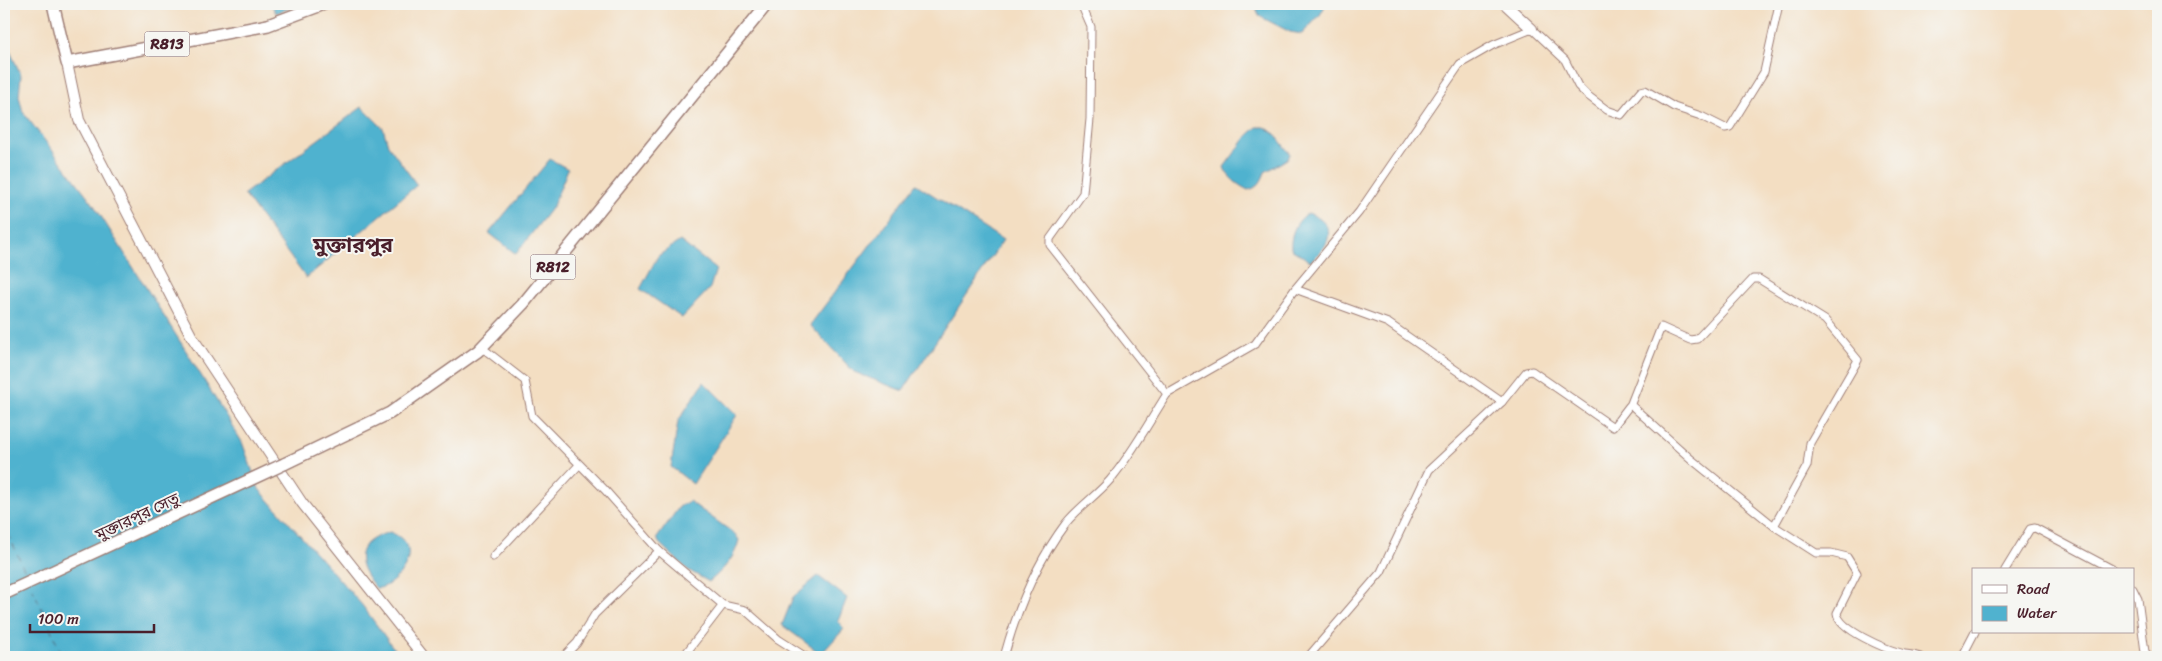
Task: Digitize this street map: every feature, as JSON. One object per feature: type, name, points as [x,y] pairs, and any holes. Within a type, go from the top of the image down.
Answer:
[{"type":"main road","points":[[53,4],[67,62]]},
{"type":"main road","name":"R813","points":[[67,62],[268,25],[324,4]]},
{"type":"main road","name":"R812","points":[[478,352],[523,304],[767,4]]},
{"type":"main road","name":"মুক্তারপুর সেতু","points":[[4,594],[390,413],[478,352]]},
{"type":"street","points":[[1081,4],[1091,27],[1090,119],[1083,193],[1050,239],[1050,245],[1167,394]]},
{"type":"street","points":[[1505,4],[1565,60],[1578,86],[1607,110],[1621,115],[1641,91],[1645,90],[1674,107],[1701,116],[1725,128],[1730,127],[1764,72],[1779,4]]},
{"type":"street","points":[[1004,657],[1016,614],[1032,579],[1059,533],[1067,521],[1110,480],[1167,394],[1254,344],[1295,289],[1359,212],[1460,64],[1493,44],[1532,29]]},
{"type":"street","points":[[67,62],[79,120],[192,337],[302,503],[424,657]]},
{"type":"street","points":[[1308,657],[1380,572],[1429,470],[1502,402],[1526,372],[1532,371],[1614,427],[1630,406],[1661,327],[1690,340],[1697,339],[1753,279],[1759,279],[1825,320],[1858,360],[1810,444],[1807,466],[1774,526]]},
{"type":"street","points":[[1295,289],[1388,323],[1502,402]]},
{"type":"street","points":[[478,352],[484,350],[525,381],[532,416],[622,508],[659,551],[723,605],[745,610],[778,639],[806,657]]},
{"type":"street","points":[[1630,406],[1691,459],[1774,526],[1816,553],[1831,553],[1847,557],[1857,574],[1837,613],[1838,617],[1852,630],[1871,642],[1896,652],[1920,657]]},
{"type":"street","points":[[493,557],[579,465]]},
{"type":"street","points":[[2006,568],[2030,529],[2035,528],[2110,568]]},
{"type":"street","points":[[563,657],[577,643],[595,614],[659,551]]},
{"type":"street","points":[[2134,591],[2138,599],[2145,652],[2150,657]]},
{"type":"street","points":[[683,657],[723,605]]},
{"type":"street","points":[[1962,657],[1974,634]]},
{"type":"water","points":[[271,4],[301,4],[276,13]]},
{"type":"water","points":[[1259,4],[1326,4],[1320,15],[1302,34],[1290,32],[1259,16],[1256,7]]},
{"type":"water","points":[[4,38],[21,75],[19,96],[23,112],[92,202],[188,354],[242,442],[259,489],[362,605],[400,657],[4,657]]},
{"type":"water","points":[[362,107],[383,128],[388,145],[417,185],[306,278],[244,194]]},
{"type":"water","points":[[1257,127],[1265,127],[1275,134],[1290,154],[1287,159],[1265,172],[1257,186],[1248,190],[1233,180],[1224,167],[1248,135]]},
{"type":"water","points":[[550,159],[568,169],[553,206],[516,254],[489,233]]},
{"type":"water","points":[[916,184],[1003,240],[903,391],[854,372],[810,325]]},
{"type":"water","points":[[1308,213],[1318,218],[1328,229],[1327,242],[1310,261],[1291,249],[1295,228]]},
{"type":"water","points":[[680,241],[716,269],[710,288],[682,318],[640,289],[658,256]]},
{"type":"water","points":[[704,382],[737,415],[693,484],[671,467],[678,421]]},
{"type":"water","points":[[689,501],[735,534],[739,540],[735,552],[728,563],[709,582],[688,570],[659,543],[657,538],[679,507]]},
{"type":"water","points":[[390,532],[402,539],[408,548],[408,558],[398,576],[383,587],[376,588],[363,570],[361,554],[369,541]]},
{"type":"water","points":[[818,576],[847,598],[838,621],[844,629],[821,654],[782,625],[793,597]]},
{"type":"ferry route","points":[[4,524],[28,578]]},
{"type":"ferry route","points":[[32,587],[63,657]]},
{"type":"district","name":"মুক্তারপুর","points":[[353,245]]}]
